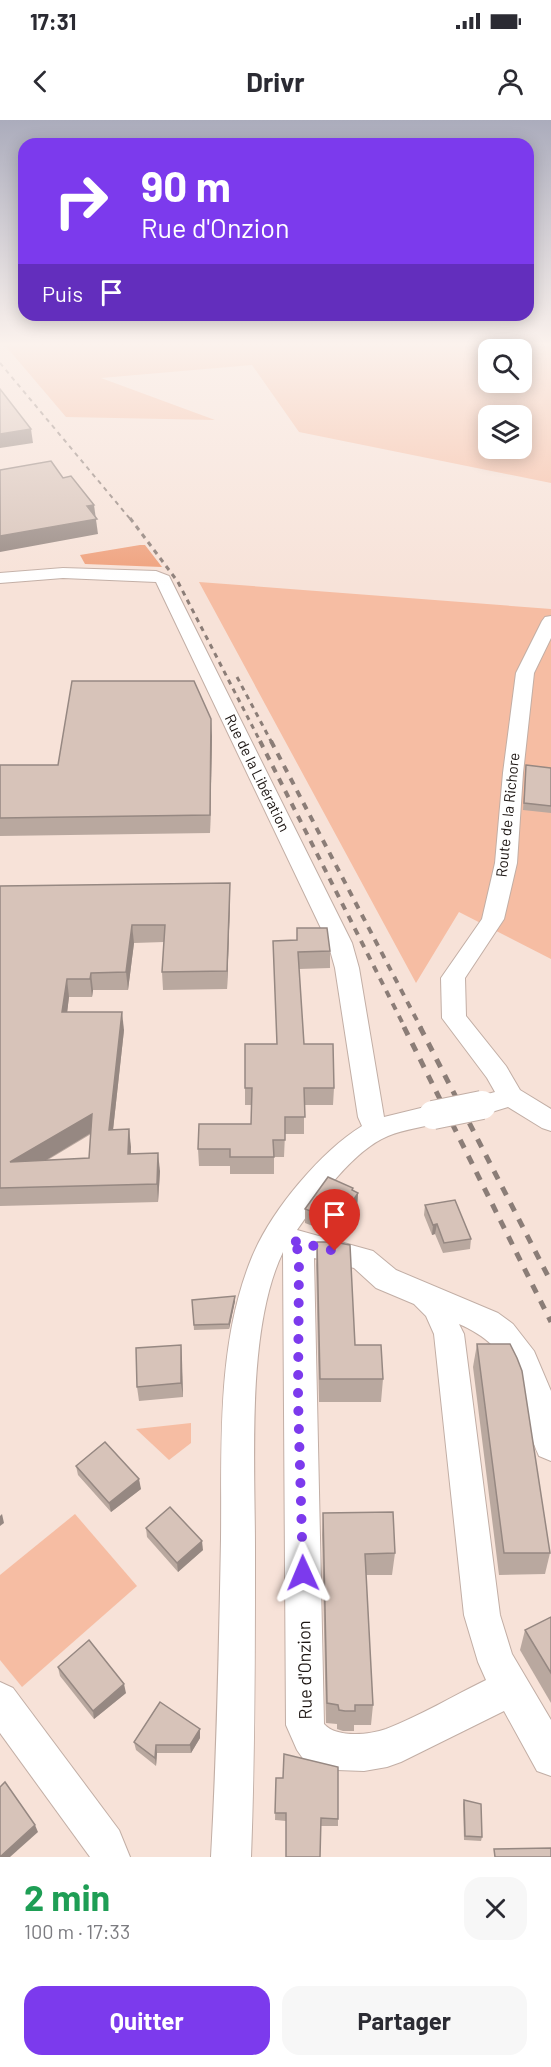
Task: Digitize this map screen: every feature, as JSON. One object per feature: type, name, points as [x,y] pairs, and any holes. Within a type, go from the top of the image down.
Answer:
[{"type":"street","name":"Rue de la Libération","points":[[0,578],[63,573],[148,576],[160,577],[167,586],[340,943],[347,968],[371,1117],[377,1130]]},
{"type":"street","name":"Route de la Richore","points":[[511,1098],[497,1072],[453,1018],[453,978],[493,919],[506,863],[513,773],[525,673],[551,621]]},
{"type":"street","points":[[231,1857],[235,1783],[241,1378],[256,1287],[284,1238],[298,1207],[340,1159],[377,1130],[511,1098],[551,1121]]},
{"type":"street","points":[[284,1238],[363,1259],[386,1279],[503,1331],[517,1348],[527,1366],[551,1446]]},
{"type":"street","name":"Rue d'Onzion","points":[[284,1238],[297,1248],[299,1256],[298,1398],[305,1725],[310,1737],[318,1746],[337,1751],[364,1752],[387,1748],[512,1688]]},
{"type":"street","points":[[425,1297],[436,1308],[449,1334],[482,1615],[496,1662],[551,1756]]},
{"type":"street","points":[[0,1701],[105,1844],[110,1857]]},
{"type":"shaded area","points":[[294,425],[478,425],[478,459],[532,459],[532,425],[551,425],[551,483],[299,432]]},
{"type":"shaded area","points":[[145,545],[162,567],[85,564],[80,555]]},
{"type":"shaded area","points":[[199,582],[551,609],[551,959],[459,912],[416,983]]},
{"type":"shaded area","points":[[191,1423],[191,1443],[169,1460],[136,1429]]},
{"type":"shaded area","points":[[75,1514],[137,1586],[22,1687],[0,1660],[0,1575]]},
{"type":"building","points":[[0,425],[28,425],[31,429],[0,434]]},
{"type":"building","points":[[51,461],[63,478],[71,476],[94,505],[87,506],[97,519],[0,536],[0,470]]},
{"type":"building","points":[[72,681],[194,681],[211,719],[210,815],[0,818],[0,765],[58,765]]},
{"type":"building","points":[[526,765],[551,768],[551,806],[524,803]]},
{"type":"building","points":[[230,883],[227,971],[162,972],[165,925],[132,925],[126,972],[91,973],[90,979],[67,979],[62,1012],[122,1012],[109,1130],[129,1129],[128,1154],[158,1153],[157,1184],[0,1188],[0,886]],"holes":[[[92,1114],[89,1158],[10,1162]]]},
{"type":"building","points":[[297,928],[327,928],[330,951],[298,952],[304,1044],[333,1044],[334,1088],[304,1088],[305,1117],[285,1117],[285,1140],[273,1140],[274,1157],[230,1157],[230,1149],[198,1149],[199,1124],[251,1124],[252,1088],[245,1088],[245,1044],[277,1044],[273,941],[297,940]]},
{"type":"building","points":[[328,1177],[353,1188],[352,1190],[358,1193],[339,1222],[305,1209]]},
{"type":"building","points":[[455,1200],[471,1239],[444,1243],[437,1224],[433,1225],[425,1205]]},
{"type":"building","points":[[317,1242],[350,1245],[355,1345],[381,1345],[383,1379],[320,1379]]},
{"type":"building","points":[[235,1296],[229,1324],[194,1325],[192,1300]]},
{"type":"building","points":[[477,1344],[510,1344],[522,1371],[550,1553],[504,1553]]},
{"type":"building","points":[[181,1345],[181,1383],[137,1387],[136,1348]]},
{"type":"building","points":[[105,1442],[139,1479],[109,1503],[76,1466]]},
{"type":"building","points":[[170,1507],[202,1541],[177,1563],[146,1528]]},
{"type":"building","points":[[393,1512],[395,1553],[365,1554],[373,1705],[355,1705],[355,1711],[339,1710],[338,1705],[327,1703],[323,1513]]},
{"type":"building","points":[[551,1617],[551,1673],[525,1630]]},
{"type":"building","points":[[89,1640],[124,1684],[93,1711],[58,1667]]},
{"type":"building","points":[[160,1702],[200,1729],[190,1745],[156,1745],[155,1758],[134,1742]]},
{"type":"building","points":[[284,1754],[338,1767],[338,1819],[321,1818],[320,1857],[286,1857],[286,1813],[275,1813],[276,1778],[283,1778]]},
{"type":"building","points":[[5,1782],[35,1825],[0,1857],[0,1787]]},
{"type":"building","points":[[464,1800],[481,1804],[482,1837],[465,1836]]},
{"type":"building","points":[[551,1848],[551,1857],[495,1857],[494,1849]]},
{"type":"railway","points":[[52,425],[131,520]]},
{"type":"railway","points":[[130,518],[178,582],[261,743]]},
{"type":"railway","points":[[237,677],[272,743]]},
{"type":"railway","points":[[260,741],[405,1028]]},
{"type":"railway","points":[[271,741],[421,1028]]},
{"type":"railway","points":[[404,1027],[551,1322]]},
{"type":"railway","points":[[420,1027],[551,1282]]},
{"type":"route","points":[[303,1573],[298,1398],[299,1256],[297,1248],[290,1240],[335,1251]]}]
